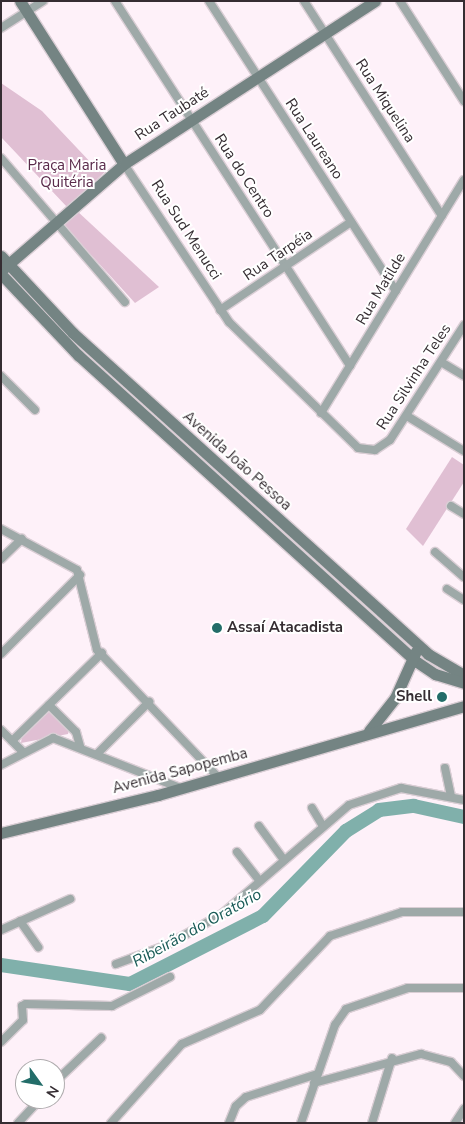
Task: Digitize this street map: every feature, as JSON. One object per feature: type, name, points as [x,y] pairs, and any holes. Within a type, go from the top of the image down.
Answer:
[{"type":"main road","name":"Rua Sud Menucci","points":[[20,1],[124,164]]},
{"type":"main road","name":"Rua Taubaté","points":[[3,266],[124,164],[375,1]]},
{"type":"main road","name":"Avenida João Pessoa","points":[[3,266],[78,355],[412,657],[435,674],[464,683]]},
{"type":"main road","name":"Avenida João Pessoa","points":[[3,266],[73,333],[428,654],[464,675]]},
{"type":"main road","points":[[400,646],[403,672]]},
{"type":"main road","points":[[404,722],[396,712],[395,698],[403,672],[418,650],[428,654]]},
{"type":"main road","points":[[365,733],[395,698]]},
{"type":"main road","name":"Avenida Sapopemba","points":[[1,833],[180,788],[365,733],[464,706]]},
{"type":"street","points":[[1,28],[43,1]]},
{"type":"street","name":"Rua do Centro","points":[[115,1],[350,366]]},
{"type":"street","name":"Rua Laureano","points":[[209,1],[396,291]]},
{"type":"street","name":"Rua Miquelina","points":[[304,1],[442,216]]},
{"type":"street","points":[[400,1],[464,101]]},
{"type":"street","points":[[1,158],[125,302]]},
{"type":"street","name":"Rua Sud Menucci","points":[[124,164],[220,310],[358,448]]},
{"type":"street","name":"Rua Matilde","points":[[321,413],[464,180]]},
{"type":"street","name":"Rua Tarpéia","points":[[220,310],[351,222]]},
{"type":"street","name":"Rua Silvinha Teles","points":[[358,448],[371,450],[386,445],[407,416],[464,324]]},
{"type":"street","points":[[441,362],[464,376]]},
{"type":"street","points":[[1,376],[35,410]]},
{"type":"street","points":[[407,416],[464,451]]},
{"type":"street","points":[[451,506],[464,514]]},
{"type":"street","points":[[1,529],[67,561],[80,575],[96,645],[218,777]]},
{"type":"street","points":[[1,559],[22,539]]},
{"type":"street","points":[[435,552],[464,577]]},
{"type":"street","points":[[1,654],[80,575]]},
{"type":"street","points":[[447,588],[464,600]]},
{"type":"street","points":[[12,741],[102,653]]},
{"type":"street","points":[[97,754],[149,702]]},
{"type":"street","points":[[49,705],[76,732],[80,746]]},
{"type":"street","points":[[1,730],[23,752]]},
{"type":"street","points":[[1,765],[50,738],[80,746],[180,788]]},
{"type":"street","points":[[445,768],[451,796]]},
{"type":"street","points":[[116,964],[189,934],[260,881],[349,805],[390,790],[411,789],[464,800]]},
{"type":"street","points":[[312,808],[323,826]]},
{"type":"street","points":[[259,826],[286,858]]},
{"type":"street","points":[[237,852],[260,881]]},
{"type":"street","points":[[1,930],[70,899]]},
{"type":"street","points":[[111,1123],[182,1044],[260,1010],[320,942],[343,929],[402,912],[464,912]]},
{"type":"street","points":[[20,921],[38,947]]},
{"type":"street","points":[[1,1042],[24,1018],[22,1006],[74,1002],[118,1005],[170,977]]},
{"type":"street","points":[[301,1123],[335,1025],[354,1004],[408,988],[464,988]]},
{"type":"street","points":[[65,1071],[84,1051],[101,1038]]},
{"type":"street","points":[[229,1123],[236,1106],[246,1097],[392,1058],[434,1056],[450,1062],[464,1076]]},
{"type":"street","points":[[372,1123],[392,1058]]},
{"type":"street","points":[[18,1123],[31,1109]]},
{"type":"street","points":[[455,1123],[464,1109]]},
{"type":"green space","name":"Praça Maria Quitéria","points":[[1,83],[42,111],[94,166],[107,170],[67,207],[1,137]]},
{"type":"green space","points":[[76,210],[159,287],[135,303],[61,222]]},
{"type":"green space","points":[[452,457],[464,465],[464,482],[423,546],[406,529]]},
{"type":"green space","points":[[49,712],[69,730],[68,734],[21,743],[22,735]]},
{"type":"waterway","name":"Ribeirão do Oratório","points":[[1,965],[130,984],[263,916],[346,831],[379,810],[414,806],[464,817]]},
{"type":"place","name":"Assaí Atacadista","points":[[217,628]]},
{"type":"place","name":"Shell","points":[[442,697]]}]
